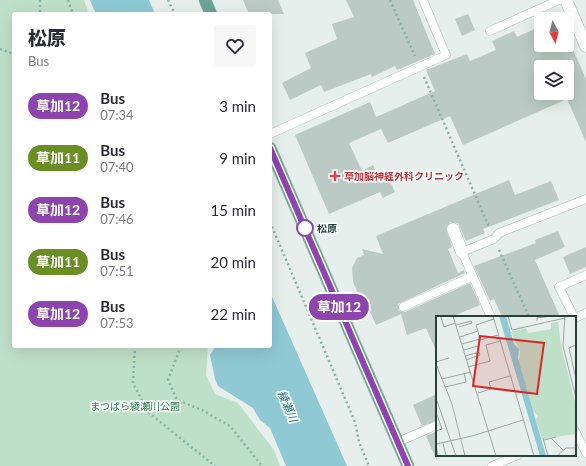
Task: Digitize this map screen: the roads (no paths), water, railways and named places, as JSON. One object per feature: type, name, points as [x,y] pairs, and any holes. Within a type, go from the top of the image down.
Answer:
[{"type":"main road","points":[[205,0],[210,12]]},
{"type":"main road","points":[[272,153],[408,466]]},
{"type":"street","points":[[566,0],[586,46]]},
{"type":"street","points":[[453,228],[462,252]]},
{"type":"lane","points":[[272,133],[446,55],[423,0]]},
{"type":"lane","points":[[490,31],[559,0]]},
{"type":"lane","points":[[491,316],[462,252],[494,239],[499,232],[586,199]]},
{"type":"lane","points":[[573,316],[559,287],[586,275]]},
{"type":"lane","points":[[402,307],[473,276]]},
{"type":"lane","points":[[576,317],[586,314]]},
{"type":"lane","points":[[398,442],[436,425]]},
{"type":"lane","points":[[580,434],[586,453]]},
{"type":"lane","points":[[492,466],[516,456]]},
{"type":"water","points":[[90,0],[149,0],[154,12],[95,12]]},
{"type":"water","name":"綾瀬川","points":[[272,297],[347,466],[286,466],[270,428],[260,420],[253,408],[218,386],[210,355],[215,348],[272,348]]},
{"type":"place","name":"草加脳神経外科クリニック","points":[[335,176]]},
{"type":"place","name":"松原","points":[[305,228]]},
{"type":"park label","name":"まつばら綾瀬川公園","points":[[135,406]]}]
